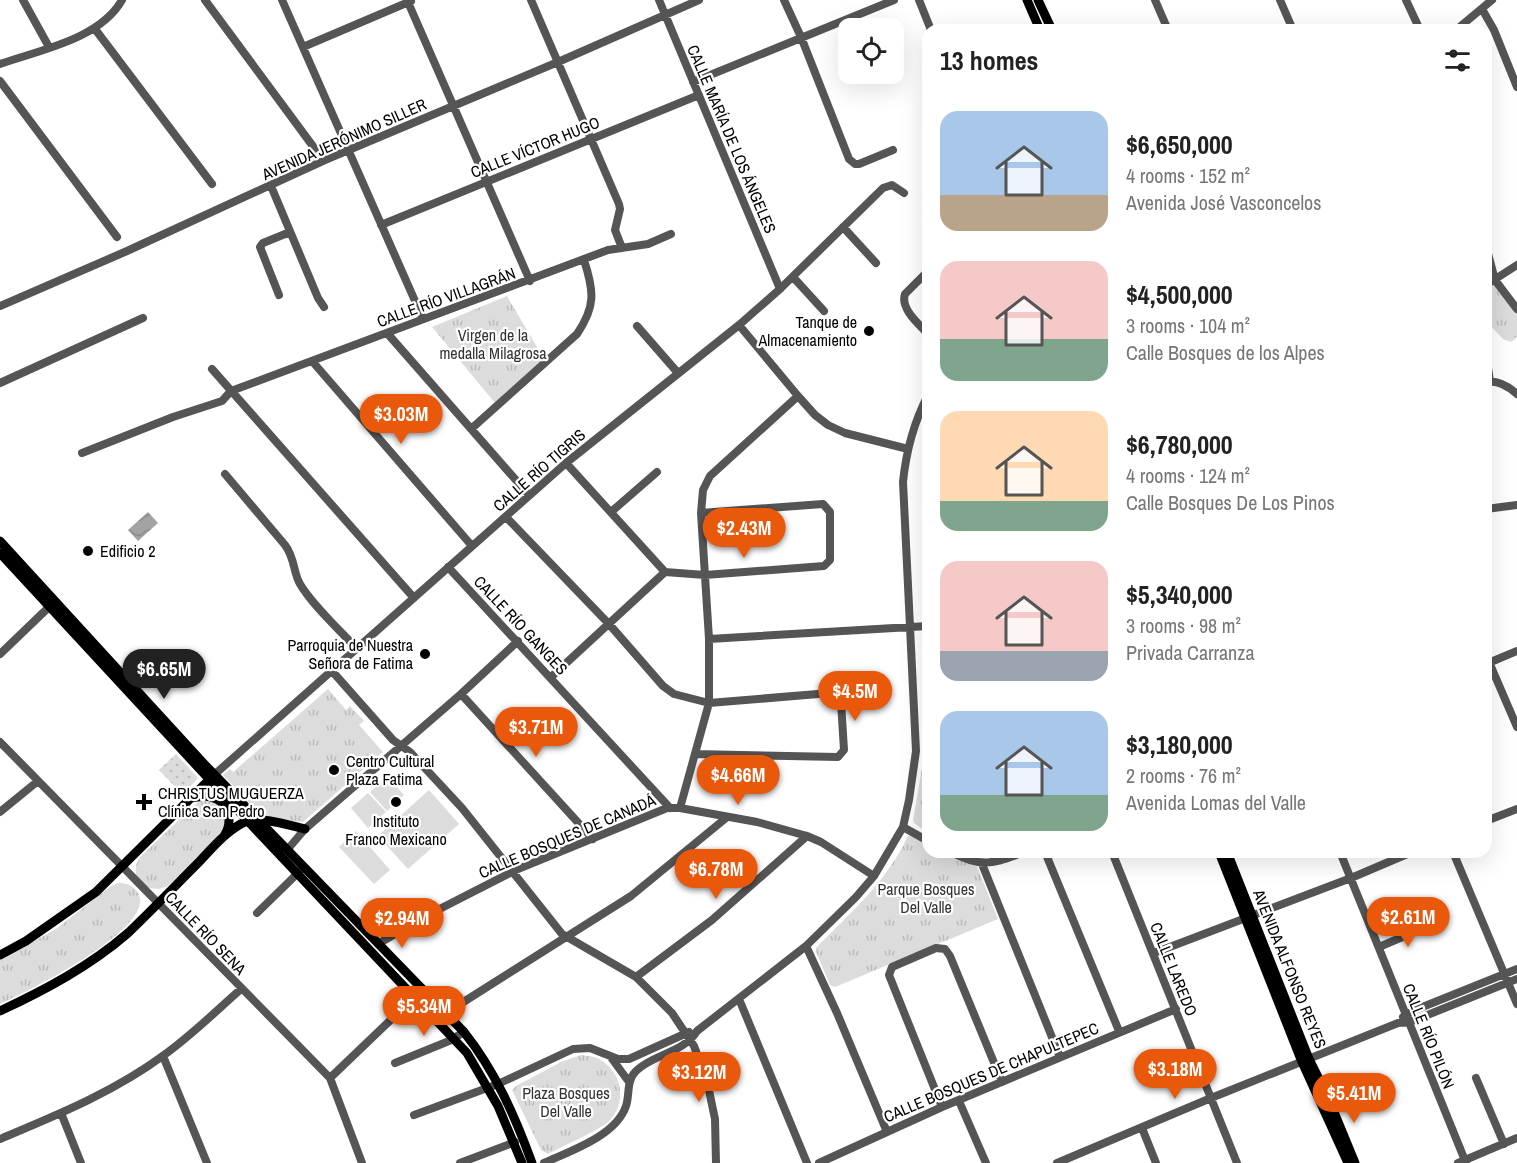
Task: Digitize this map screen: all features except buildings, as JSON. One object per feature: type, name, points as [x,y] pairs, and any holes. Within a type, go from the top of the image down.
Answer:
[{"type":"main road","points":[[1027,0],[1037,24]]},
{"type":"main road","points":[[1038,0],[1049,24]]},
{"type":"main road","points":[[0,541],[212,777]]},
{"type":"main road","points":[[0,553],[301,870],[455,1038],[476,1064],[522,1163]]},
{"type":"main road","points":[[0,954],[26,941],[65,916],[96,892],[212,777]]},
{"type":"main road","points":[[0,1011],[51,986],[89,962],[127,933],[222,838],[230,821],[225,807],[211,797],[192,798]]},
{"type":"main road","points":[[253,820],[287,850],[301,870],[464,1032],[498,1084],[519,1129],[531,1163]]},
{"type":"main road","points":[[222,838],[253,820],[305,829]]},
{"type":"main road","name":"AVENIDA ALFONSO REYES","points":[[1222,858],[1249,917]]},
{"type":"main road","name":"AVENIDA ALFONSO REYES","points":[[1229,858],[1249,917],[1348,1163]]},
{"type":"main road","name":"AVENIDA ALFONSO REYES","points":[[1306,1060],[1327,1095],[1355,1163]]},
{"type":"main road","points":[[514,1142],[531,1163]]},
{"type":"street","points":[[23,0],[49,47]]},
{"type":"street","points":[[0,64],[95,29],[110,18],[122,0]]},
{"type":"street","points":[[205,0],[315,149]]},
{"type":"street","points":[[282,0],[423,319]]},
{"type":"street","points":[[531,0],[619,204],[615,230],[622,248]]},
{"type":"street","name":"CALLE MARÍA DE LOS ÁNGELES","points":[[659,0],[780,289]]},
{"type":"street","name":"AVENIDA JERÓNIMO SILLER","points":[[0,306],[348,151],[699,0]]},
{"type":"street","points":[[784,0],[849,159],[859,164],[893,150]]},
{"type":"street","points":[[693,81],[894,0]]},
{"type":"street","points":[[919,0],[929,24]]},
{"type":"street","points":[[1155,0],[1165,24]]},
{"type":"street","points":[[1280,0],[1290,24]]},
{"type":"street","points":[[1406,0],[1417,24]]},
{"type":"street","points":[[1463,24],[1492,0]]},
{"type":"street","points":[[303,47],[409,1],[530,280]]},
{"type":"street","points":[[1482,9],[1491,24]]},
{"type":"street","points":[[1492,26],[1517,87]]},
{"type":"street","points":[[95,29],[212,184]]},
{"type":"street","points":[[0,81],[117,237]]},
{"type":"street","name":"CALLE VÍCTOR HUGO","points":[[381,225],[699,95]]},
{"type":"street","name":"CALLE RÍO TIGRIS","points":[[212,777],[566,462],[780,289],[883,188],[892,185],[904,193]]},
{"type":"street","points":[[271,186],[318,298],[324,307]]},
{"type":"street","points":[[843,227],[876,263]]},
{"type":"street","points":[[279,295],[260,247],[263,243],[290,232]]},
{"type":"street","name":"CALLE RÍO VILLAGRÁN","points":[[82,453],[173,417],[222,401],[231,391],[608,250],[648,244],[671,234]]},
{"type":"street","points":[[471,429],[577,334],[584,324],[593,294],[584,260]]},
{"type":"street","points":[[1492,282],[1517,265]]},
{"type":"street","points":[[1492,269],[1495,280],[1517,309]]},
{"type":"street","points":[[793,277],[824,311]]},
{"type":"street","points":[[922,277],[903,299],[906,309],[922,327]]},
{"type":"street","points":[[0,383],[143,318]]},
{"type":"street","points":[[739,324],[798,396],[815,415],[828,425],[854,435],[908,448]]},
{"type":"street","points":[[637,326],[678,373]]},
{"type":"street","points":[[387,333],[529,495]]},
{"type":"street","points":[[312,361],[471,546]]},
{"type":"street","points":[[212,369],[414,598]]},
{"type":"street","points":[[1492,382],[1502,384],[1517,394]]},
{"type":"street","points":[[680,808],[709,703],[709,639],[701,513],[703,490],[710,476],[798,396]]},
{"type":"street","points":[[544,1163],[603,1134],[613,1126],[625,1109],[631,1076],[644,1065],[691,1041],[697,1031],[806,946],[874,876],[903,827],[916,751],[903,493],[908,448],[922,417]]},
{"type":"street","points":[[566,462],[665,572],[705,575],[826,565],[831,557],[830,512],[826,506],[820,504],[701,513]]},
{"type":"street","points":[[611,512],[657,472]]},
{"type":"street","points":[[225,474],[292,555],[298,581],[306,593],[357,649]]},
{"type":"street","points":[[1492,508],[1517,505]]},
{"type":"street","points":[[506,517],[609,624],[668,690],[709,703],[834,694],[842,702],[844,750],[841,755],[834,757],[695,754]]},
{"type":"street","name":"CALLE RÍO GANGES","points":[[448,567],[670,808]]},
{"type":"street","points":[[551,677],[665,572]]},
{"type":"street","points":[[0,654],[49,607]]},
{"type":"street","points":[[709,639],[922,626]]},
{"type":"street","points":[[287,850],[305,829],[461,694],[518,641]]},
{"type":"street","points":[[1492,659],[1517,651]]},
{"type":"street","points":[[1492,669],[1517,727]]},
{"type":"street","points":[[332,671],[393,740],[401,745],[462,808],[566,938],[636,977],[672,1013],[691,1041],[710,1092],[715,1119],[716,1163]]},
{"type":"street","points":[[461,694],[593,839]]},
{"type":"street","name":"CALLE RÍO SENA","points":[[0,742],[330,1078],[362,1163]]},
{"type":"street","points":[[0,812],[38,781]]},
{"type":"street","name":"CALLE BOSQUES DE CANADÁ","points":[[378,944],[420,919],[512,872],[670,808],[757,822],[807,836],[828,846],[874,876]]},
{"type":"street","points":[[1492,819],[1517,809]]},
{"type":"street","points":[[446,1013],[644,886],[726,818]]},
{"type":"street","points":[[903,827],[922,838]]},
{"type":"street","points":[[636,977],[712,920],[807,836]]},
{"type":"street","points":[[966,858],[982,864],[1008,858]]},
{"type":"street","points":[[1047,858],[1119,1031]]},
{"type":"street","name":"CALLE LAREDO","points":[[1114,858],[1237,1163]]},
{"type":"street","name":"CALLE RÍO PILÓN","points":[[1343,858],[1408,1018],[1463,1162]]},
{"type":"street","points":[[1154,953],[1398,858]]},
{"type":"street","points":[[1456,858],[1517,1004]]},
{"type":"street","points":[[982,864],[1060,1057]]},
{"type":"street","points":[[257,913],[301,870]]},
{"type":"street","points":[[1379,946],[1426,927]]},
{"type":"street","points":[[806,946],[887,1132]]},
{"type":"street","points":[[942,1107],[889,972],[892,967],[936,948],[943,948],[950,956],[1002,1082]]},
{"type":"street","points":[[1057,1163],[1398,1023],[1517,969]]},
{"type":"street","points":[[1408,1018],[1517,979]]},
{"type":"street","points":[[0,1138],[105,1092],[164,1056],[241,989]]},
{"type":"street","points":[[330,1078],[423,989]]},
{"type":"street","points":[[739,999],[807,1163]]},
{"type":"street","name":"CALLE BOSQUES DE CHAPULTEPEC","points":[[819,1163],[942,1107],[1176,1008]]},
{"type":"street","points":[[414,1115],[498,1084],[573,1049],[590,1048],[623,1059],[635,1058],[686,1032],[697,1031]]},
{"type":"street","points":[[395,1063],[464,1032]]},
{"type":"street","points":[[164,1056],[207,1163]]},
{"type":"street","points":[[610,1056],[629,1082]]},
{"type":"street","points":[[1476,1078],[1504,1144]]},
{"type":"street","points":[[959,1101],[986,1163]]},
{"type":"street","points":[[61,1113],[81,1163]]},
{"type":"street","points":[[1142,1128],[1156,1163]]},
{"type":"street","points":[[1463,1162],[1517,1138]]},
{"type":"street","points":[[460,1163],[514,1142]]},
{"type":"green space","points":[[1492,285],[1517,312],[1517,337],[1511,342],[1503,339],[1492,327]]},
{"type":"green space","name":"Virgen de la medalla Milagrosa","points":[[507,296],[544,359],[495,403],[432,327]]},
{"type":"green space","points":[[328,689],[346,710],[350,706],[364,721],[359,725],[383,752],[303,822],[263,818],[223,775],[230,769],[233,772]]},
{"type":"green space","points":[[176,754],[198,778],[183,795],[159,770]]},
{"type":"green space","points":[[922,768],[922,829],[913,820]]},
{"type":"green space","points":[[387,776],[404,795],[387,811],[370,792]]},
{"type":"green space","points":[[429,790],[459,824],[408,869],[378,836]]},
{"type":"green space","points":[[368,793],[386,812],[368,828],[351,808]]},
{"type":"green space","points":[[199,801],[217,802],[227,816],[222,833],[168,886],[159,889],[148,888],[136,875],[136,865],[140,857]]},
{"type":"green space","points":[[356,831],[390,870],[374,884],[339,847]]},
{"type":"green space","name":"Parque Bosques Del Valle","points":[[912,834],[922,839],[922,858],[962,858],[976,864],[998,919],[835,987],[830,985],[816,948],[878,883],[908,836]]},
{"type":"green space","points":[[118,883],[129,885],[138,893],[139,907],[129,923],[86,957],[35,987],[0,1004],[0,960],[56,929]]},
{"type":"green space","name":"Plaza Bosques Del Valle","points":[[581,1055],[599,1059],[613,1072],[620,1089],[618,1107],[607,1123],[548,1154],[541,1150],[512,1090],[561,1062]]},
{"type":"water","points":[[148,512],[158,523],[138,541],[128,530]]},
{"type":"place","name":"Tanque de Almacenamiento","points":[[869,331]]},
{"type":"place","name":"Edificio 2","points":[[88,551]]},
{"type":"place","name":"Parroquia de Nuestra Señora de Fatima","points":[[425,654]]},
{"type":"place","name":"Centro Cultural Plaza Fatima","points":[[334,770]]},
{"type":"place","name":"CHRISTUS MUGUERZA Clínica San Pedro","points":[[144,802]]},
{"type":"place","name":"Instituto Franco Mexicano","points":[[396,802]]}]
